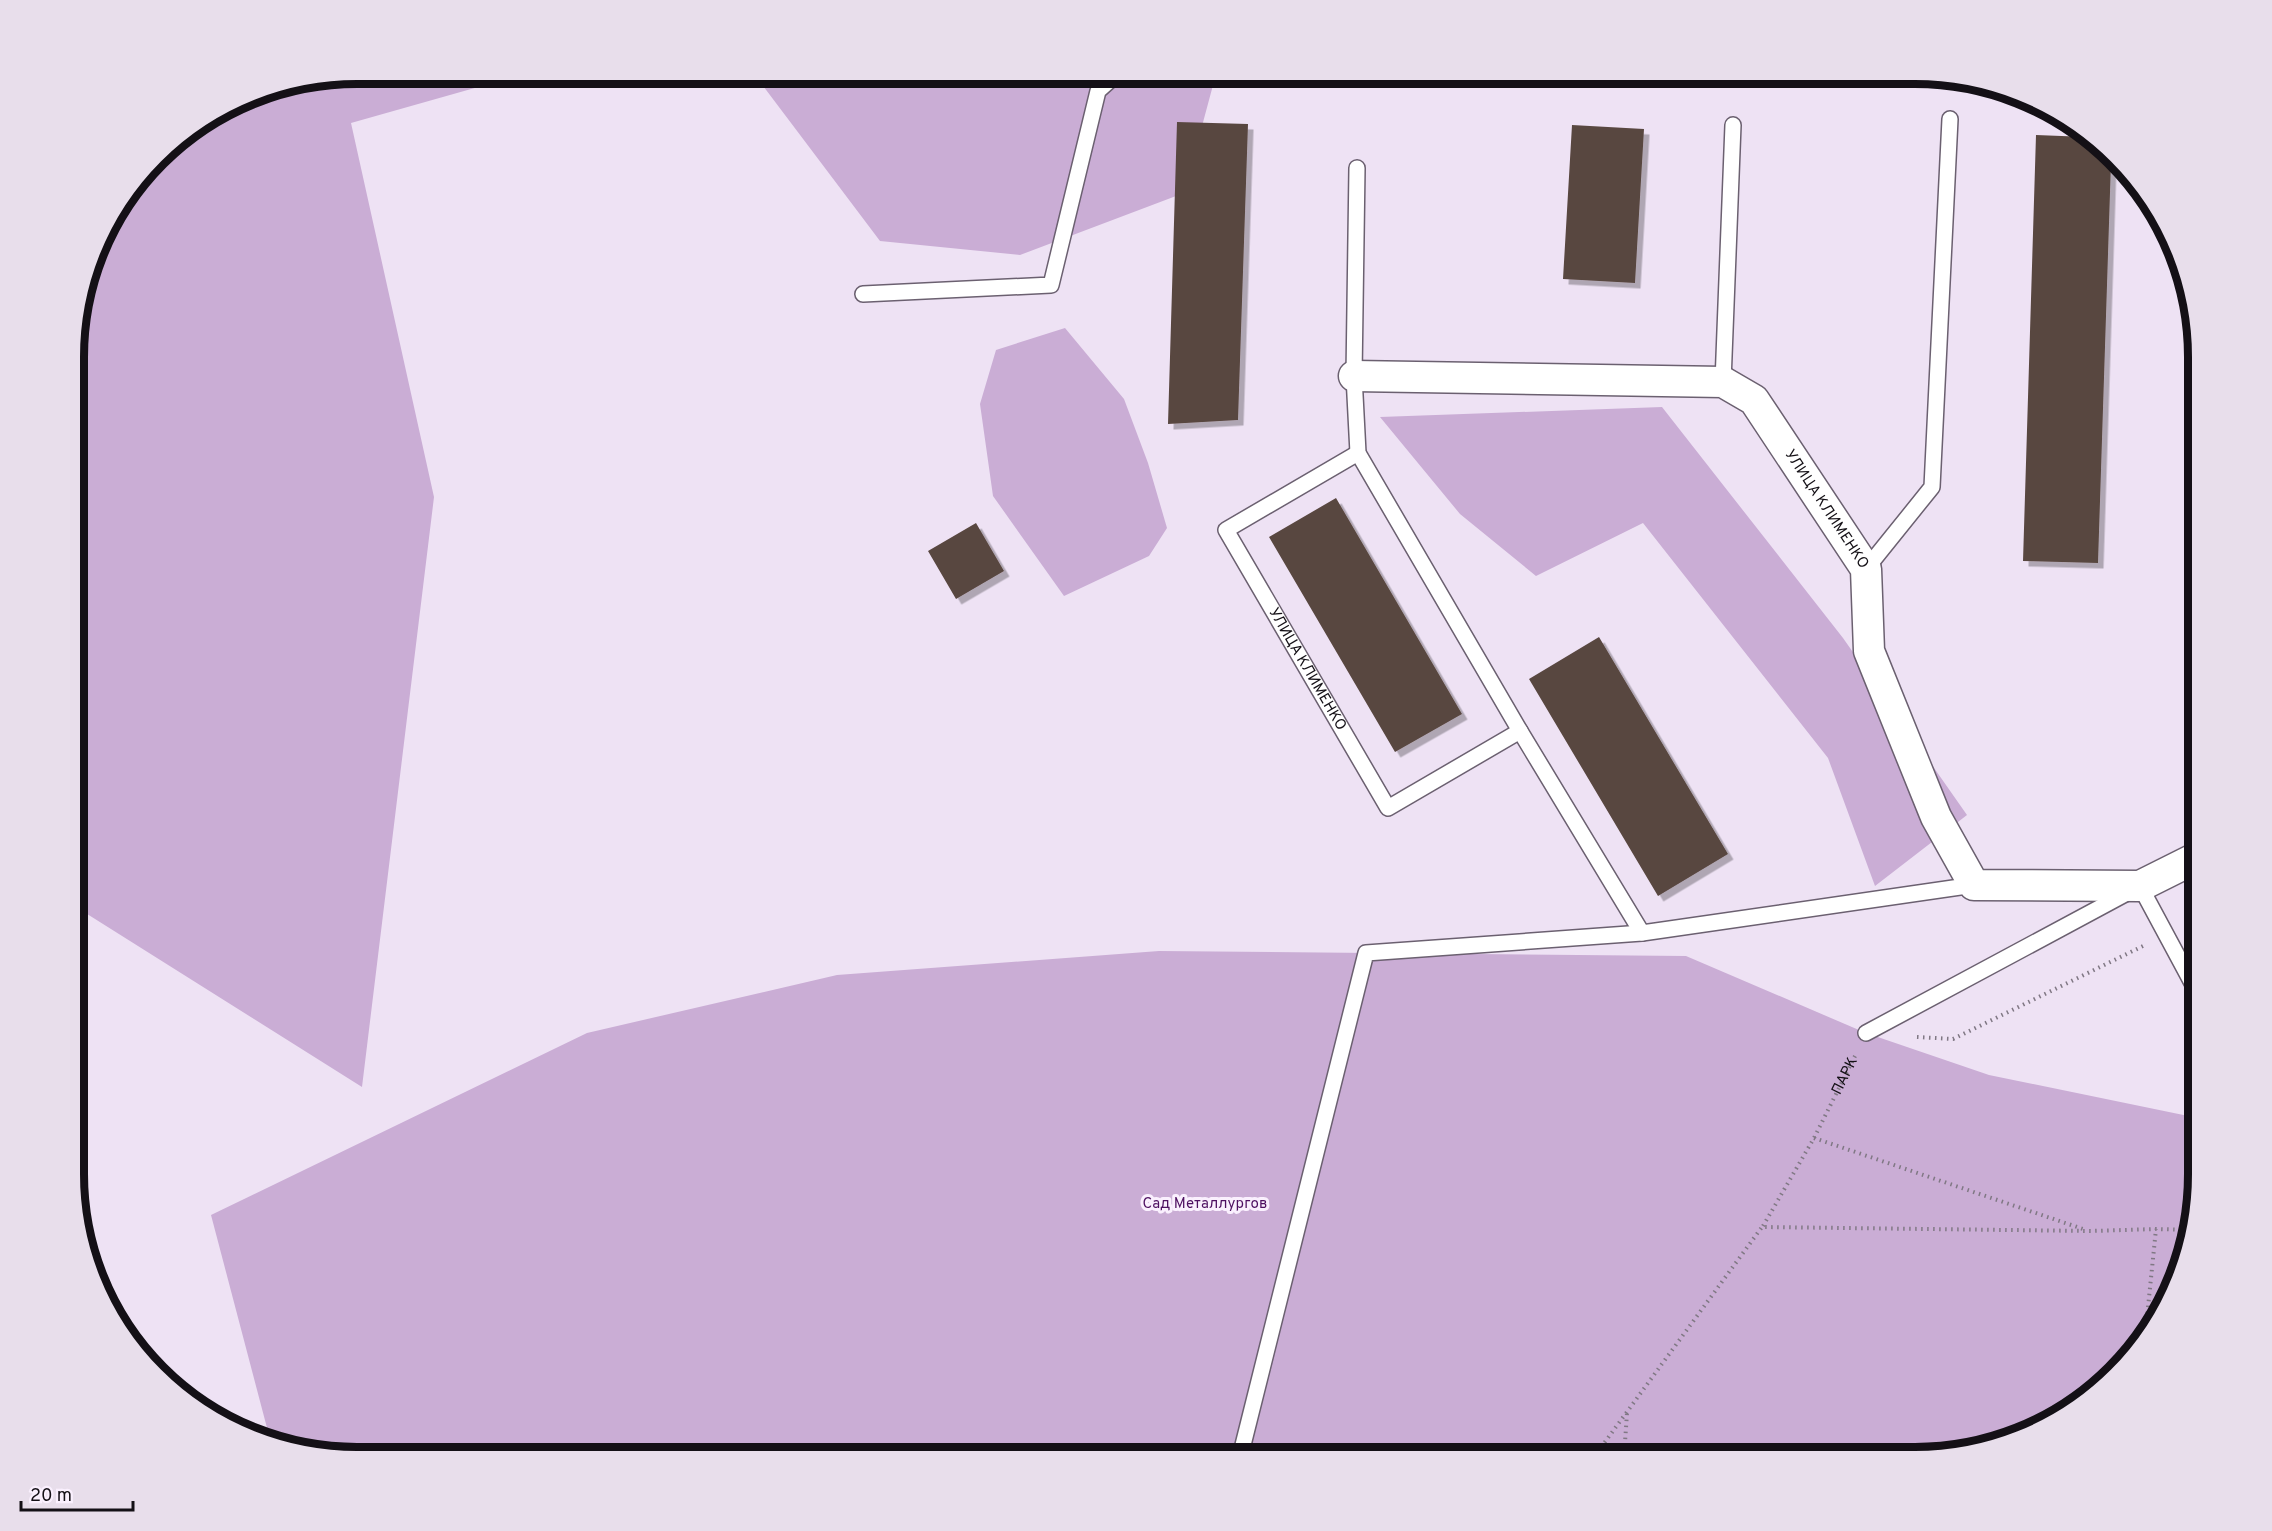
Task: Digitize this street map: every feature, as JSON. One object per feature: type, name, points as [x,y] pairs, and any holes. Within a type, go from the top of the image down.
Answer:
[{"type":"street","name":"УЛИЦА КЛИМЕНКО","points":[[1354,376],[1723,382],[1754,400],[1866,569],[1869,651],[1936,817],[1974,885]]},
{"type":"street","points":[[1974,885],[2140,886],[2188,862]]},
{"type":"lane","points":[[863,294],[1051,285],[1098,91],[1106,84]]},
{"type":"lane","points":[[1866,569],[1932,487],[1950,118]]},
{"type":"lane","points":[[1723,382],[1733,125]]},
{"type":"lane","points":[[1357,168],[1354,376],[1358,453],[1520,731],[1642,933]]},
{"type":"lane","name":"УЛИЦА КЛИМЕНКО","points":[[1358,453],[1226,530],[1358,757],[1388,808],[1520,731]]},
{"type":"lane","points":[[1242,1447],[1366,953],[1642,933],[1974,885]]},
{"type":"lane","points":[[1866,1033],[2140,886],[2188,974]]},
{"type":"path","points":[[1866,1033],[1953,1039],[2188,925]]},
{"type":"path","name":"ПАРК","points":[[1762,1227],[1814,1138],[1866,1033]]},
{"type":"path","points":[[1814,1138],[2091,1231]]},
{"type":"path","points":[[1601,1447],[1762,1227],[2091,1231],[2183,1230]]},
{"type":"path","points":[[2147,1318],[2156,1229]]},
{"type":"path","points":[[1625,1447],[1627,1412]]},
{"type":"green space","points":[[489,84],[351,123],[434,497],[362,1087],[84,912],[84,357],[86,321],[98,269],[112,236],[130,205],[164,164],[191,140],[220,121],[269,98],[321,86]]},
{"type":"green space","points":[[762,84],[1213,84],[1184,193],[1020,255],[880,241]]},
{"type":"green space","points":[[1065,328],[1124,399],[1148,463],[1167,528],[1149,556],[1064,596],[993,496],[980,404],[996,350]]},
{"type":"green space","points":[[1662,407],[1843,638],[1967,815],[1875,886],[1828,758],[1643,523],[1536,576],[1460,514],[1380,417]]},
{"type":"green space","name":"Сад Металлургов","points":[[1159,951],[1686,956],[1866,1033],[1989,1075],[2188,1116],[2188,1174],[2183,1228],[2174,1262],[2160,1295],[2132,1340],[2108,1367],[2081,1391],[2036,1419],[2003,1433],[1951,1445],[1915,1447],[357,1447],[321,1445],[268,1433],[211,1215],[587,1033],[837,975]]},
{"type":"building","points":[[1177,122],[1248,124],[1238,420],[1168,424]]},
{"type":"building","points":[[1572,125],[1644,129],[1635,283],[1563,279]]},
{"type":"building","points":[[2036,135],[2076,137],[2111,167],[2098,563],[2023,561]]},
{"type":"building","points":[[1336,498],[1462,714],[1395,752],[1269,537]]},
{"type":"building","points":[[976,523],[1004,571],[956,599],[928,551]]},
{"type":"building","points":[[1599,637],[1728,854],[1658,896],[1529,679]]}]
